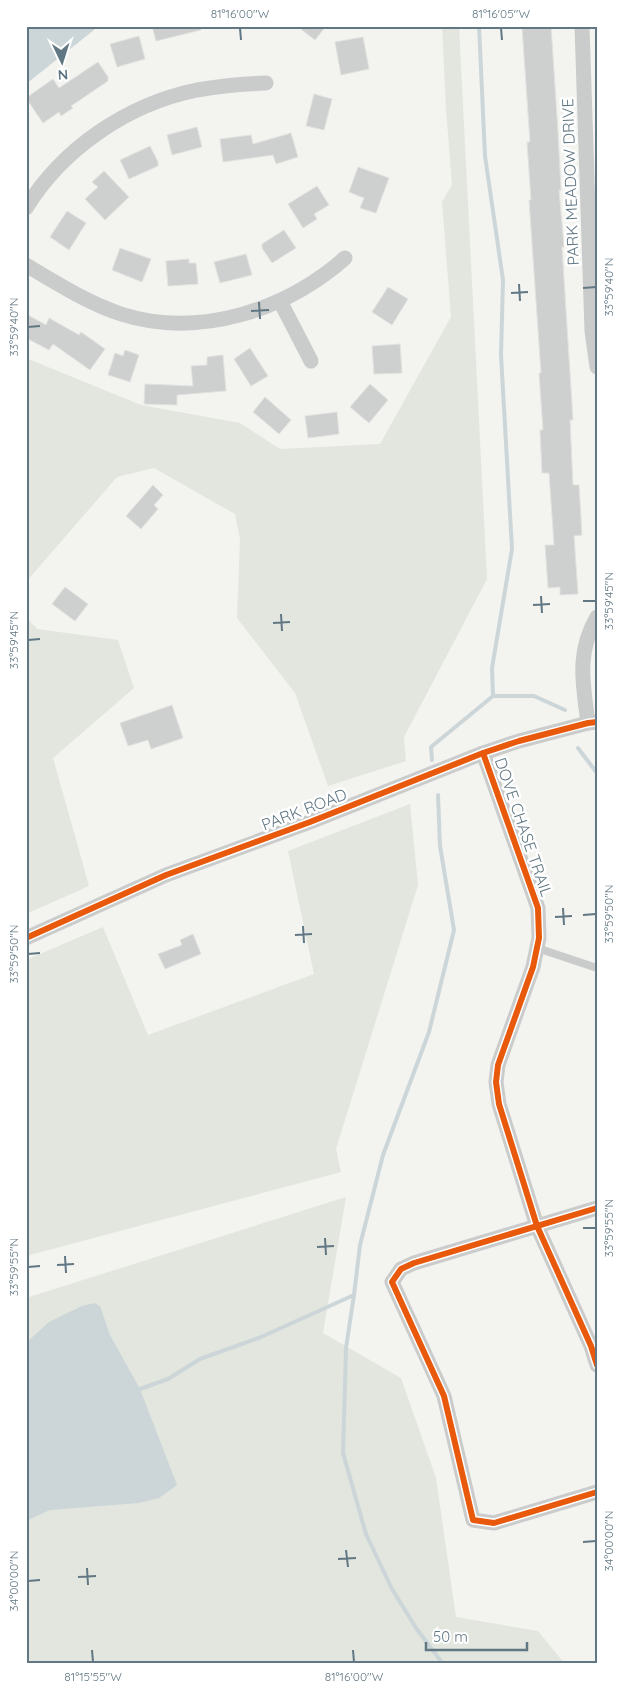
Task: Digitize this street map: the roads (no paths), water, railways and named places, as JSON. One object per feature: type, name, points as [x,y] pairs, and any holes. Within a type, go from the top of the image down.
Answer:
[{"type":"street","name":"PARK MEADOW DRIVE","points":[[582,26],[592,331],[597,366]]},
{"type":"street","points":[[26,208],[44,182],[63,162],[83,144],[128,114],[161,101],[195,91],[230,85],[266,83]]},
{"type":"street","points":[[26,265],[104,307],[138,318],[172,323],[207,322],[241,314],[280,301],[320,278],[345,258]]},
{"type":"street","points":[[280,301],[312,361]]},
{"type":"street","points":[[592,722],[583,682],[583,654],[589,630],[597,617]]},
{"type":"street","name":"PARK ROAD","points":[[26,938],[166,874],[310,822],[483,753],[519,741],[592,722]]},
{"type":"street","name":"DOVE CHASE TRAIL","points":[[483,753],[538,908],[539,938],[533,967],[498,1065],[496,1082],[499,1104],[537,1226],[591,1346],[597,1365]]},
{"type":"street","points":[[597,1208],[414,1264],[401,1269],[392,1282],[444,1396],[473,1520],[494,1523],[597,1492]]},
{"type":"lane","points":[[537,948],[597,968]]},
{"type":"waterway","points":[[479,26],[485,156],[503,280],[501,355],[512,549],[492,668],[493,696]]},
{"type":"waterway","points":[[432,760],[431,747],[493,696],[534,696],[565,710]]},
{"type":"waterway","points":[[578,748],[597,773]]},
{"type":"waterway","points":[[438,795],[440,846],[454,930],[429,1032],[383,1155],[360,1245],[346,1348],[343,1453],[366,1534],[392,1589],[416,1628],[443,1664]]},
{"type":"waterway","points":[[140,1389],[168,1379],[200,1359],[261,1337],[354,1295]]}]
